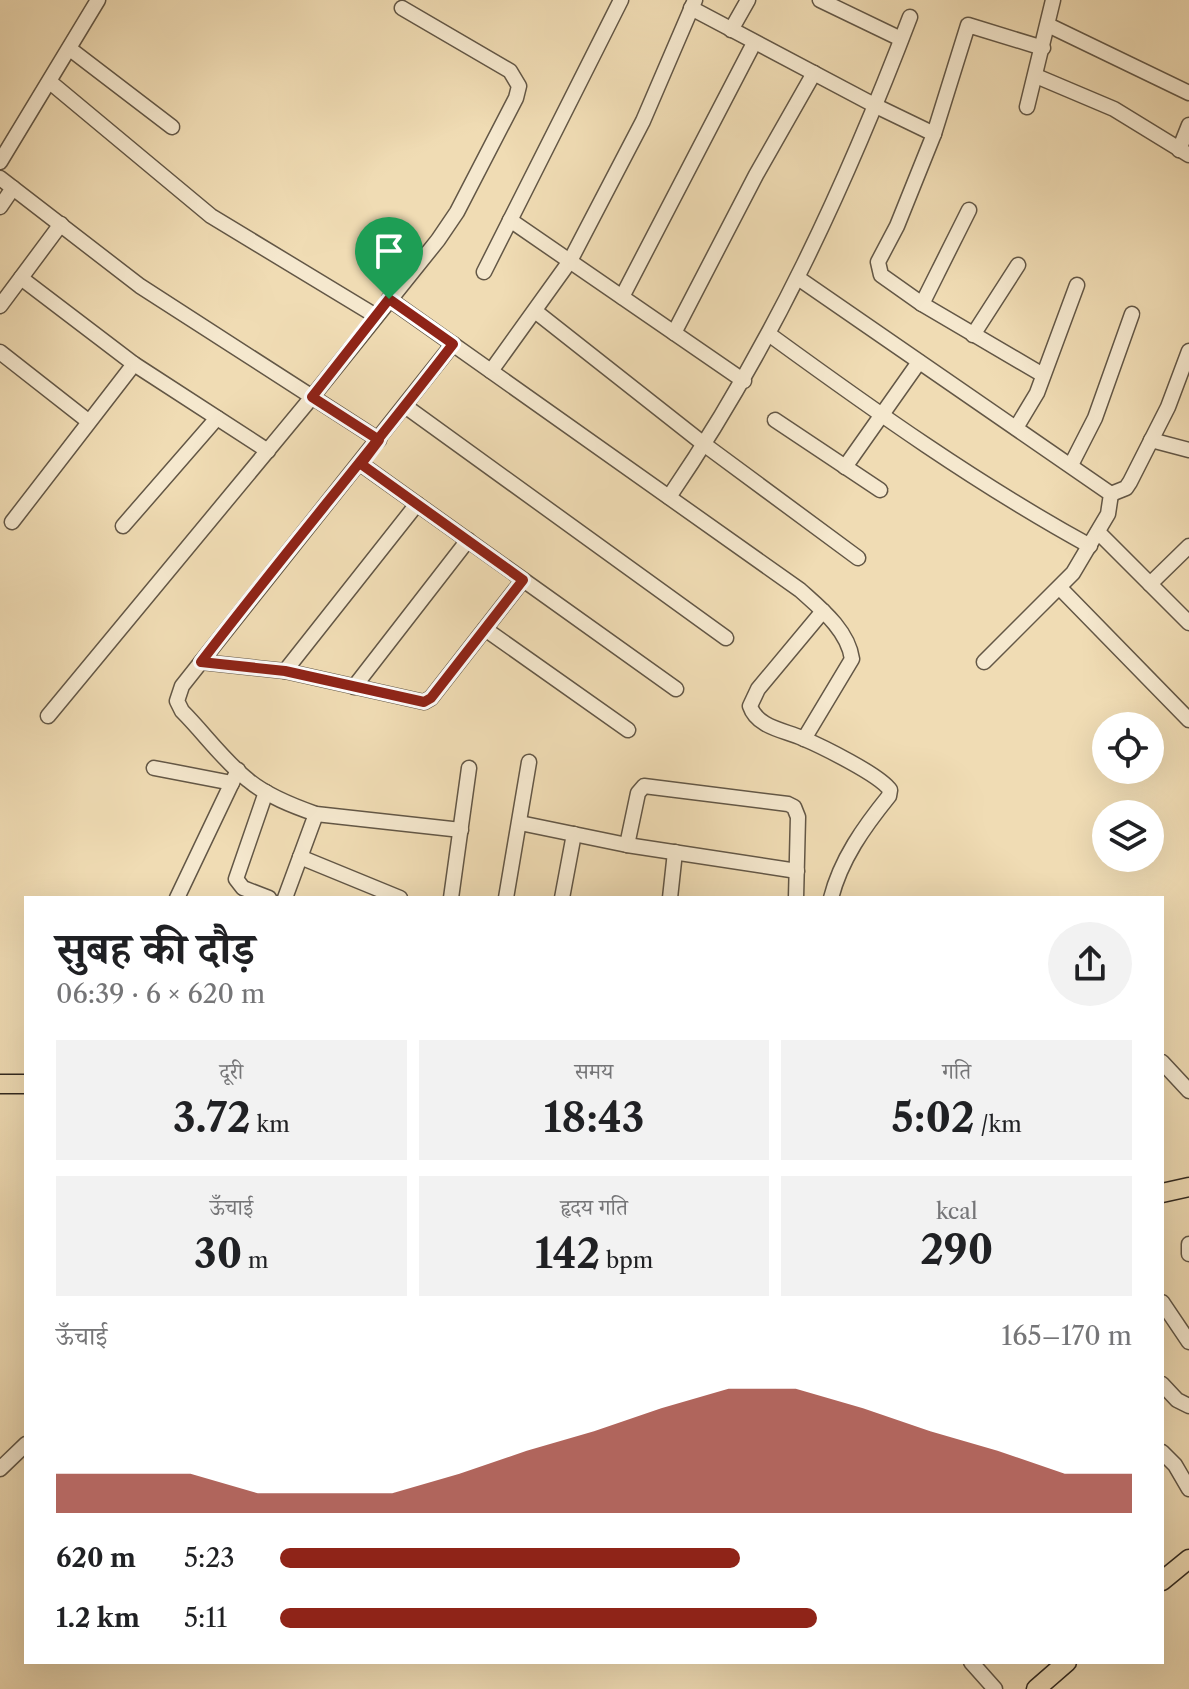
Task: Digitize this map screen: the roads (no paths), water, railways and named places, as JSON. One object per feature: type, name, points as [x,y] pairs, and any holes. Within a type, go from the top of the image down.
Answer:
[{"type":"main road","points":[[0,1084],[24,1084]]},
{"type":"main road","points":[[1164,1193],[1189,1187]]},
{"type":"main road","points":[[1164,1579],[1189,1559]]},
{"type":"main road","points":[[1036,1689],[1065,1664]]},
{"type":"street","points":[[0,162],[98,0]]},
{"type":"street","points":[[484,272],[621,0]]},
{"type":"street","points":[[731,30],[748,0]]},
{"type":"street","points":[[820,0],[901,39]]},
{"type":"street","points":[[1027,107],[1053,0]]},
{"type":"street","points":[[491,371],[570,261],[643,121],[693,4],[754,43],[934,134]]},
{"type":"street","points":[[48,716],[438,240],[457,212],[516,98],[519,86],[510,71],[402,8]]},
{"type":"street","points":[[669,497],[705,445],[770,335],[876,106],[910,17]]},
{"type":"street","points":[[1043,48],[968,25],[934,134],[897,226],[878,262],[881,275],[922,304],[1043,375]]},
{"type":"street","points":[[1048,25],[1189,93]]},
{"type":"street","points":[[622,297],[754,43]]},
{"type":"street","points":[[70,49],[172,127]]},
{"type":"street","points":[[674,333],[756,175],[814,73]]},
{"type":"street","points":[[1036,76],[1114,109],[1184,152],[1189,125]]},
{"type":"street","points":[[50,82],[211,216],[376,316]]},
{"type":"street","points":[[0,178],[140,286],[379,440]]},
{"type":"street","points":[[0,207],[13,188]]},
{"type":"street","points":[[922,304],[969,210]]},
{"type":"street","points":[[510,220],[744,381]]},
{"type":"street","points":[[0,306],[61,224]]},
{"type":"street","points":[[973,335],[1018,265]]},
{"type":"street","points":[[21,278],[134,364],[268,451]]},
{"type":"street","points":[[798,278],[1071,465],[1111,501]]},
{"type":"street","points":[[1016,428],[1030,407],[1077,285]]},
{"type":"street","points":[[389,299],[800,590],[823,611],[843,634],[852,659],[804,739]]},
{"type":"street","points":[[535,311],[705,445],[858,558]]},
{"type":"street","points":[[1071,465],[1095,418],[1132,314]]},
{"type":"street","points":[[770,335],[880,415],[1022,509],[1090,546]]},
{"type":"street","points":[[235,776],[221,751],[182,711],[177,701],[179,694],[201,662],[361,464],[453,344]]},
{"type":"street","points":[[984,662],[1060,588],[1090,546],[1111,501],[1130,482],[1184,380],[1189,351]]},
{"type":"street","points":[[0,352],[88,421]]},
{"type":"street","points":[[845,467],[919,362]]},
{"type":"street","points":[[12,522],[134,364]]},
{"type":"street","points":[[405,406],[726,638]]},
{"type":"street","points":[[123,526],[217,418]]},
{"type":"street","points":[[775,420],[880,490]]},
{"type":"street","points":[[1151,440],[1189,450]]},
{"type":"street","points":[[361,464],[676,689]]},
{"type":"street","points":[[285,671],[417,504]]},
{"type":"street","points":[[1098,532],[1189,623]]},
{"type":"street","points":[[354,687],[468,540]]},
{"type":"street","points":[[1150,584],[1189,546]]},
{"type":"street","points":[[201,662],[285,671],[424,702],[431,698],[523,580]]},
{"type":"street","points":[[1060,588],[1189,720]]},
{"type":"street","points":[[823,611],[758,689],[750,706],[764,724],[804,739],[886,784],[890,790],[889,796],[859,834],[832,896]]},
{"type":"street","points":[[485,629],[628,730]]},
{"type":"street","points":[[506,896],[529,762]]},
{"type":"street","points":[[154,768],[235,776],[316,814],[461,830]]},
{"type":"street","points":[[451,896],[469,768]]},
{"type":"street","points":[[178,896],[235,776]]},
{"type":"street","points":[[627,845],[638,793],[644,786],[788,804],[794,807],[798,817],[796,896]]},
{"type":"street","points":[[264,896],[243,888],[236,879],[266,792]]},
{"type":"street","points":[[286,896],[316,814]]},
{"type":"street","points":[[520,823],[627,845],[797,871]]},
{"type":"street","points":[[562,896],[574,834]]},
{"type":"street","points":[[670,896],[675,852]]},
{"type":"street","points":[[300,857],[395,896]]},
{"type":"street","points":[[1164,1064],[1189,1091]]},
{"type":"street","points":[[1189,1244],[1189,1254]]},
{"type":"street","points":[[1164,1305],[1189,1342]]},
{"type":"street","points":[[1164,1386],[1177,1400],[1189,1406]]},
{"type":"street","points":[[0,1469],[24,1446]]},
{"type":"street","points":[[1164,1454],[1175,1465],[1189,1489]]},
{"type":"street","points":[[973,1664],[995,1689]]}]
